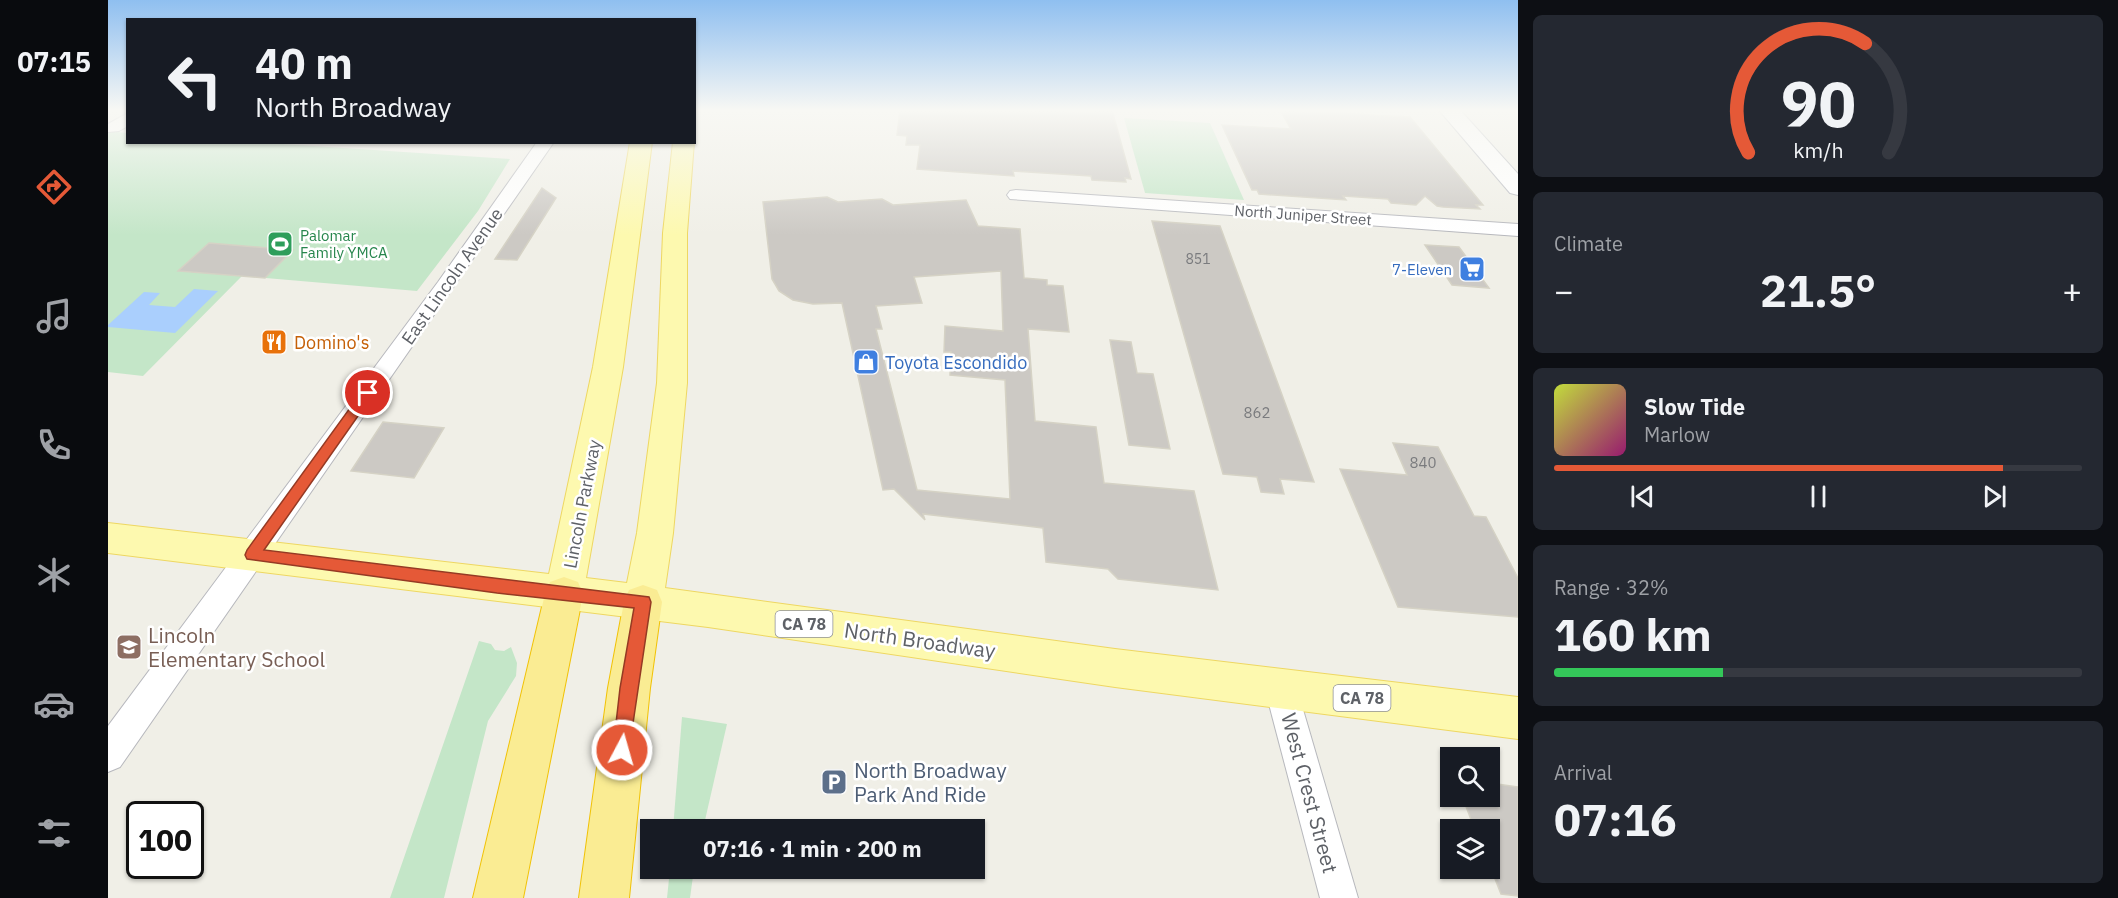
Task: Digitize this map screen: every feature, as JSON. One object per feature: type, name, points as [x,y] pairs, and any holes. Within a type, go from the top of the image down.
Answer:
[{"type":"highway","name":"Lincoln Parkway","points":[[498,898],[564,594]]},
{"type":"highway","points":[[604,898],[629,688],[643,602]]},
{"type":"main road","name":"Lincoln Parkway","points":[[564,594],[608,367],[622,261],[640,152]]},
{"type":"main road","points":[[643,602],[655,533],[672,383],[675,233],[683,152]]},
{"type":"main road","points":[[1486,152],[1518,188]]},
{"type":"main road","name":"North Broadway","points":[[108,538],[643,602],[1115,668],[1518,718]]},
{"type":"street","name":"East Lincoln Avenue","points":[[108,755],[539,152]]},
{"type":"street","name":"North Juniper Street","points":[[1016,195],[1518,230]]},
{"type":"street","name":"West Crest Street","points":[[1281,689],[1339,898]]},
{"type":"green space","name":"Palomar Family YMCA","points":[[108,152],[403,152],[510,159],[478,211],[417,291],[242,276],[143,376],[108,372]]},
{"type":"green space","points":[[1133,152],[1223,152],[1244,200],[1145,193]]},
{"type":"green space","points":[[479,641],[491,644],[495,650],[504,651],[511,647],[517,663],[516,676],[488,721],[444,898],[390,898]]},
{"type":"green space","points":[[682,717],[727,724],[705,819],[674,819]]},
{"type":"green space","points":[[669,879],[693,879],[690,898],[667,898]]},
{"type":"water","points":[[194,289],[218,291],[175,333],[108,327],[144,292],[160,293],[149,305],[175,307]]},
{"type":"building","points":[[919,152],[1124,152],[1131,179],[1125,178],[1126,182],[1092,180],[1091,176],[1013,171],[1014,176],[917,169]]},
{"type":"building","points":[[1234,152],[1439,152],[1483,205],[1476,205],[1480,209],[1443,207],[1437,206],[1425,196],[1416,205],[1391,203],[1388,199],[1343,196],[1346,200],[1259,194],[1257,190],[1252,190]]},
{"type":"building","points":[[542,188],[556,198],[517,260],[495,259]]},
{"type":"building","points":[[827,197],[838,202],[882,199],[893,205],[966,200],[978,226],[1020,229],[1024,278],[1047,280],[1047,285],[1063,286],[1069,332],[1028,329],[1035,421],[1096,427],[1104,483],[1194,491],[1218,590],[1118,579],[1108,569],[1046,562],[1043,528],[923,514],[925,520],[894,489],[883,490],[842,303],[813,304],[793,300],[779,291],[772,279],[763,202]],"holes":[[[1001,271],[1003,331],[945,326],[944,352],[951,352],[950,375],[1005,380],[1010,499],[917,490],[876,329],[882,329],[876,306],[922,303],[914,277]]]},
{"type":"building","points":[[1152,221],[1220,226],[1314,482],[1280,479],[1284,494],[1261,492],[1257,477],[1223,474]]},
{"type":"building","points":[[209,243],[293,250],[265,278],[178,271]]},
{"type":"building","points":[[1425,245],[1459,247],[1489,288],[1452,285]]},
{"type":"building","points":[[1110,340],[1131,342],[1137,373],[1153,374],[1170,449],[1129,445]]},
{"type":"building","points":[[383,422],[444,428],[414,478],[351,471]]},
{"type":"building","points":[[1393,443],[1438,447],[1474,516],[1486,517],[1518,578],[1518,617],[1398,607],[1340,469],[1407,475]]},
{"type":"building","points":[[1500,784],[1518,787],[1518,896],[1501,894],[1495,879],[1500,879],[1500,819],[1471,819],[1466,807],[1500,807]]},
{"type":"place","name":"Palomar Family YMCA","points":[[280,244]]},
{"type":"place","name":"7-Eleven","points":[[1472,269]]},
{"type":"place","name":"Domino's","points":[[274,342]]},
{"type":"place","name":"Toyota Escondido","points":[[866,362]]},
{"type":"place","name":"Lincoln Elementary School","points":[[129,647]]},
{"type":"place","name":"North Broadway Park And Ride","points":[[834,782]]},
{"type":"route","points":[[368,393],[252,555],[643,602],[622,750]]}]
